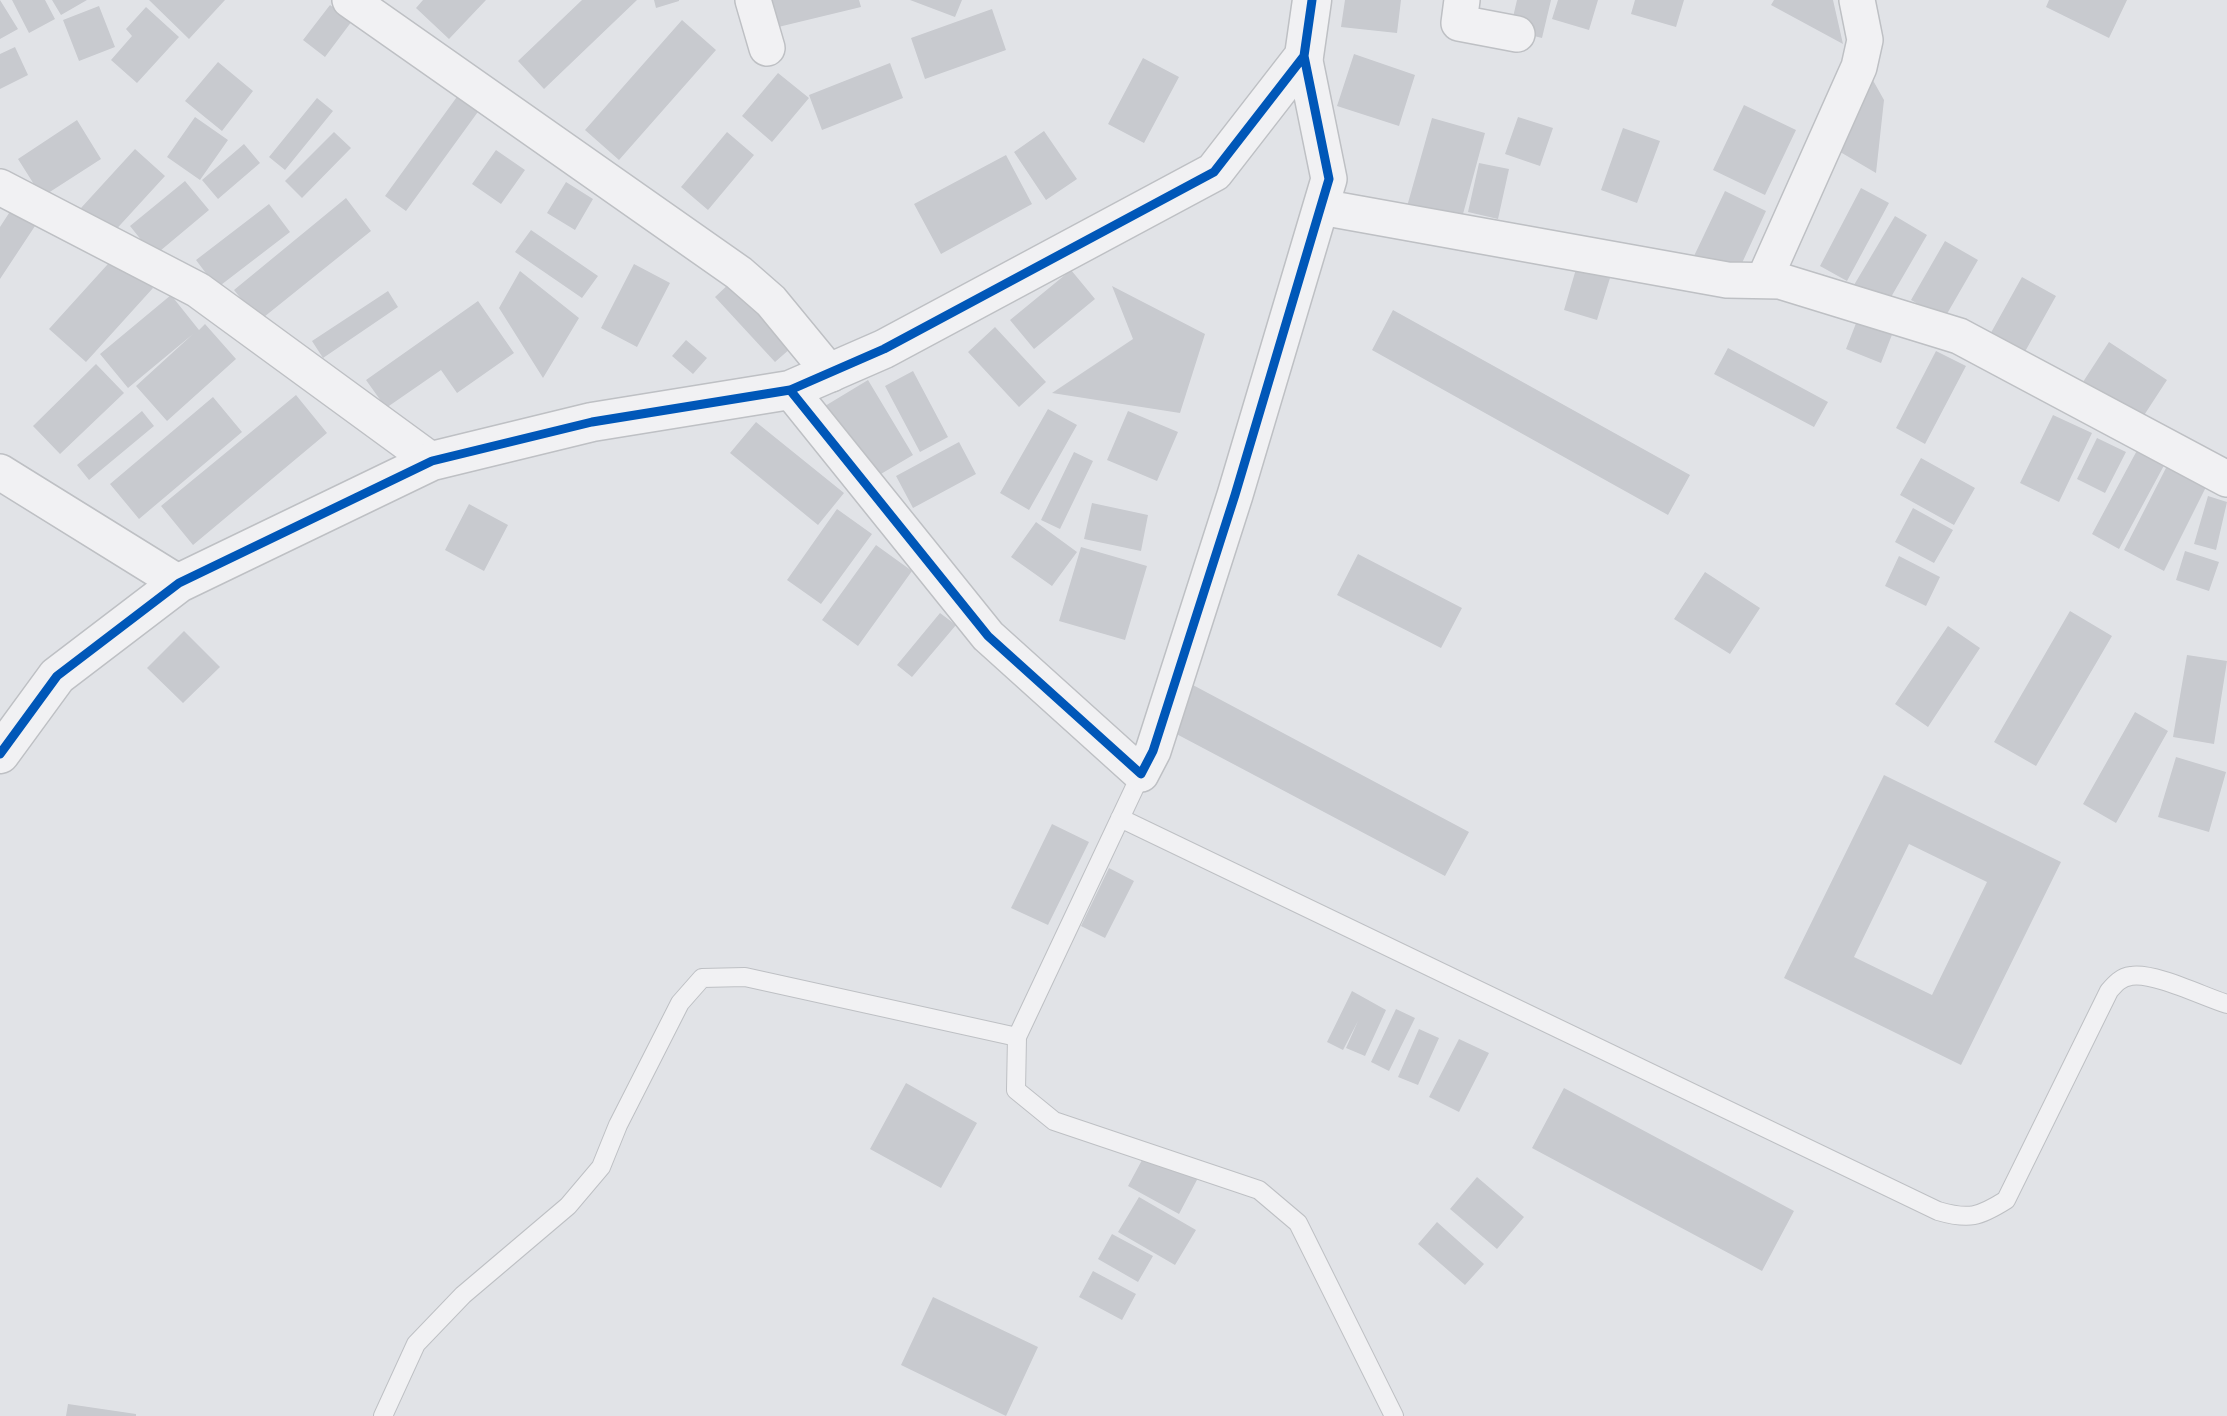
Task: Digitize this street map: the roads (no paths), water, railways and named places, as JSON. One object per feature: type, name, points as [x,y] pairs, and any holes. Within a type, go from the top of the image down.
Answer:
[{"type":"street","points":[[350,0],[739,272],[771,301],[831,374]]},
{"type":"street","points":[[753,0],[768,48]]},
{"type":"street","points":[[790,390],[988,636],[1141,774],[1153,751],[1231,507],[1329,179],[1304,55],[1312,0]]},
{"type":"street","points":[[1462,0],[1459,23],[1517,34]]},
{"type":"street","points":[[1764,280],[1859,67],[1865,40],[1857,0]]},
{"type":"street","points":[[0,754],[57,676],[179,583],[432,461],[593,422],[790,390],[831,374],[896,343],[1214,172],[1304,55]]},
{"type":"street","points":[[0,187],[198,290],[432,461]]},
{"type":"street","points":[[1321,207],[1727,280],[1780,281],[1959,336],[2227,479]]},
{"type":"street","points":[[0,472],[179,583]]},
{"type":"lane","points":[[1141,774],[1017,1037],[1016,1090],[1054,1121],[1259,1190],[1298,1223],[1394,1416]]},
{"type":"lane","points":[[1120,818],[1926,1205],[1961,1218],[1984,1214],[2006,1200],[2109,991],[2119,980],[2132,976],[2146,977],[2227,1004]]},
{"type":"lane","points":[[383,1416],[416,1344],[463,1295],[568,1206],[601,1167],[618,1125],[680,1003],[702,978],[745,977],[1017,1037]]}]
